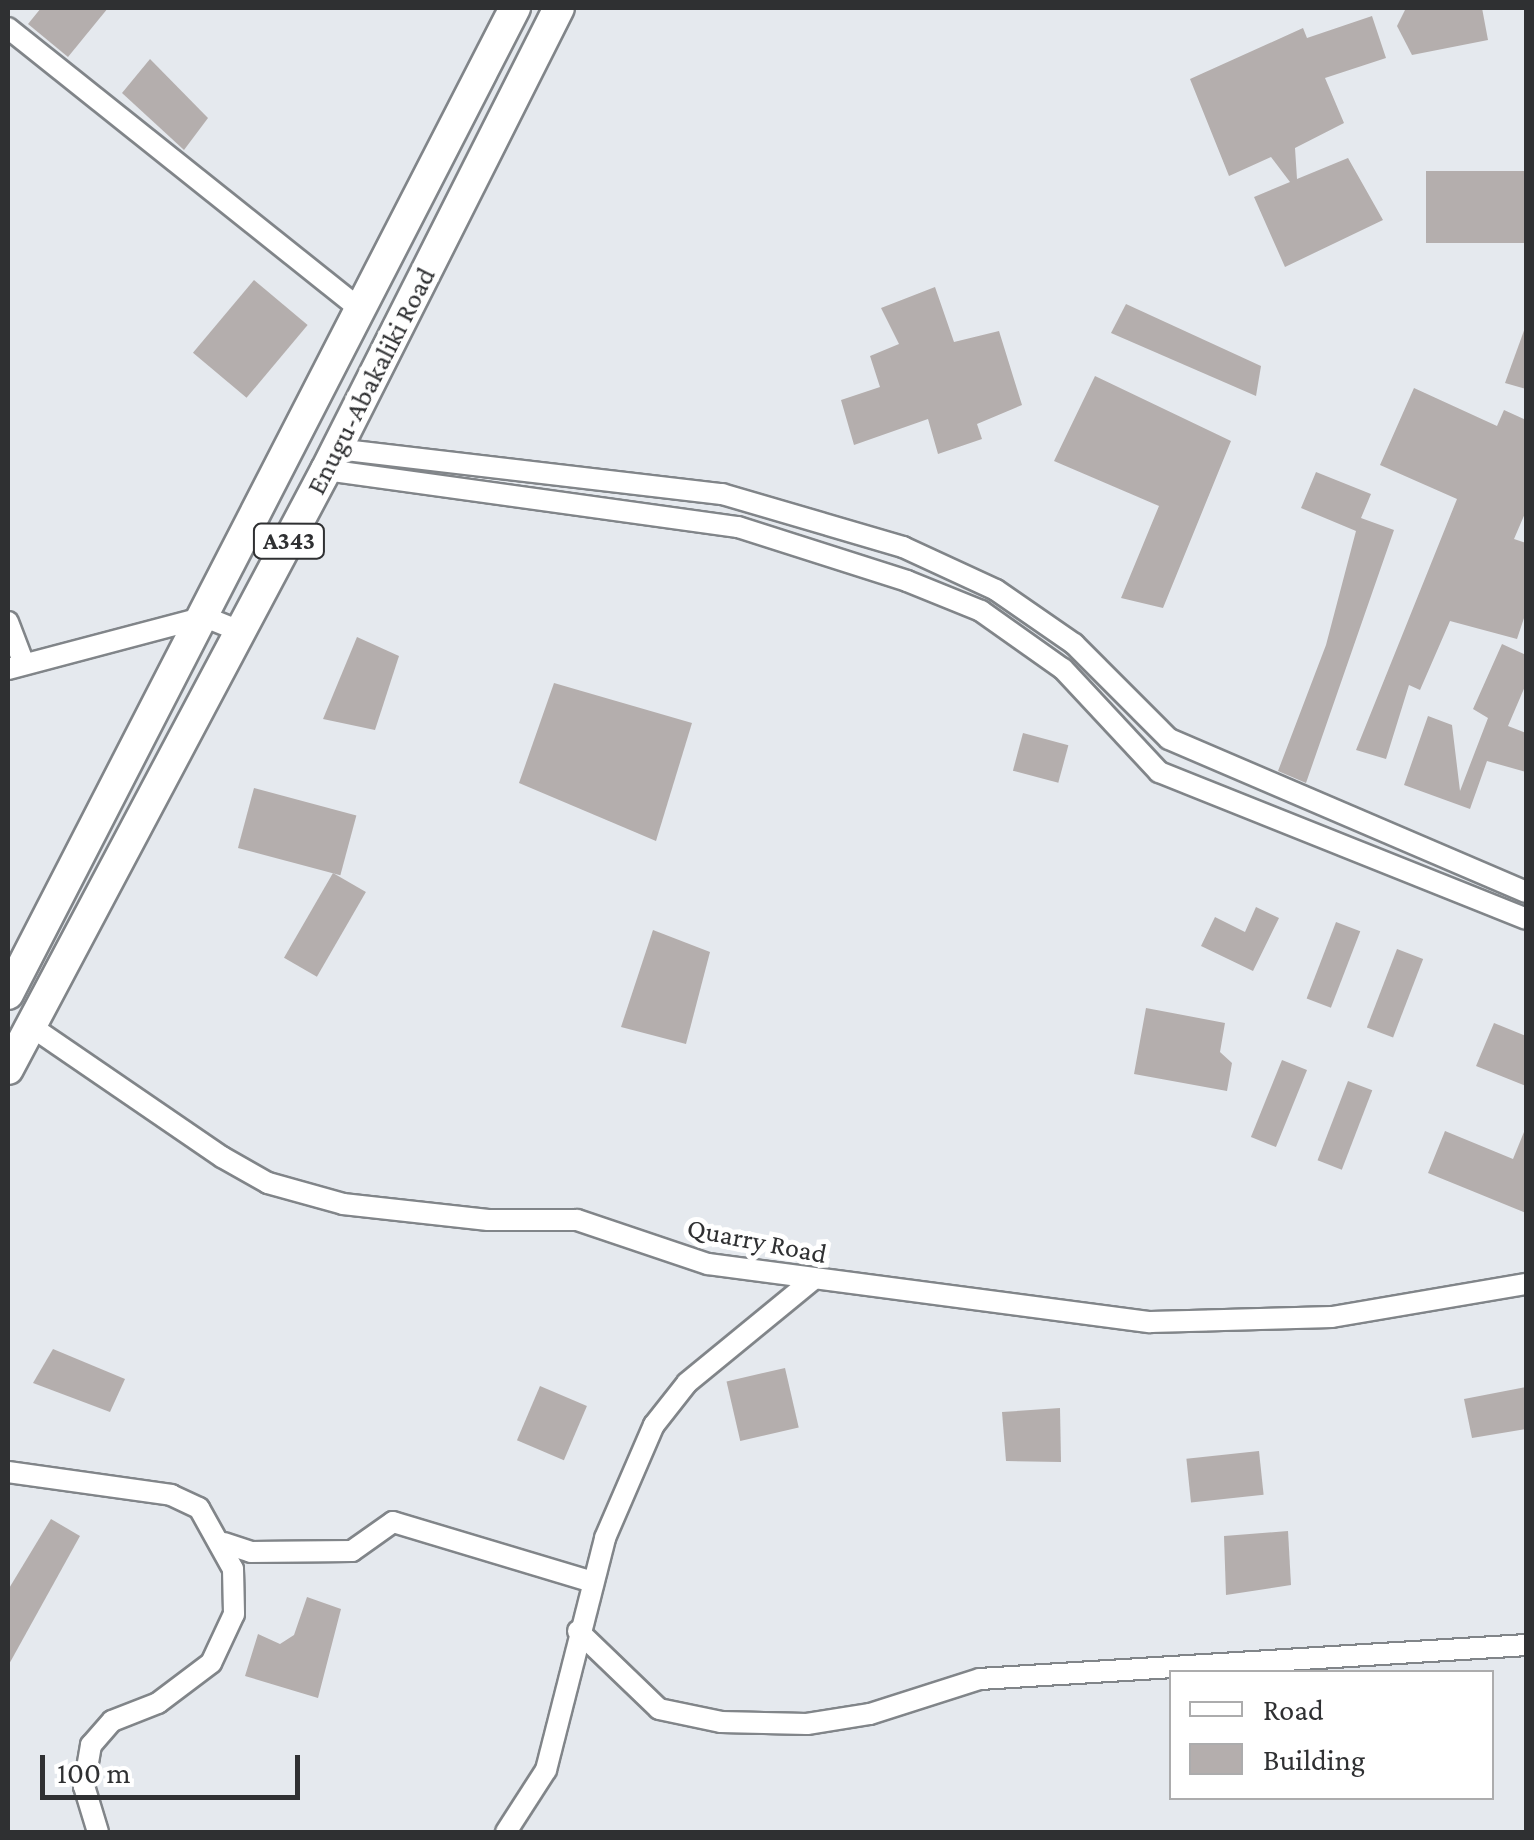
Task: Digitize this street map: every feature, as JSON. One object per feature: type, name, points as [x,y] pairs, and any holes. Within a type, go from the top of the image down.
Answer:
[{"type":"highway","name":"A343","points":[[8,994],[515,8]]},
{"type":"highway","name":"Enugu-Abakaliki Road","points":[[8,1069],[242,632],[559,8]]},
{"type":"street","points":[[8,28],[359,308]]},
{"type":"street","points":[[331,460],[722,494],[903,547],[996,590],[1074,644],[1169,738],[1526,892]]},
{"type":"street","points":[[331,460],[738,526],[908,581],[980,611],[1064,669],[1159,772],[1526,920]]},
{"type":"street","points":[[8,622],[16,666],[205,617],[242,632]]},
{"type":"street","points":[[1328,840],[1339,813]]},
{"type":"street","points":[[1454,891],[1464,866]]},
{"type":"street","name":"Quarry Road","points":[[29,1025],[268,1183],[342,1204],[450,1218],[577,1220],[708,1264],[1058,1313],[1250,1323],[1526,1284]]},
{"type":"street","points":[[506,1832],[546,1770],[592,1582],[654,1425],[687,1383],[811,1281]]},
{"type":"street","points":[[8,1472],[172,1495],[199,1508],[224,1543],[234,1614],[211,1662],[158,1703],[112,1721],[91,1744],[84,1786],[98,1832]]},
{"type":"street","points":[[224,1543],[251,1552],[352,1551],[393,1522],[592,1582]]},
{"type":"street","points":[[578,1631],[659,1709],[721,1722],[807,1724],[980,1679],[1526,1644]]},
{"type":"building","points":[[41,8],[108,8],[68,57],[28,24]]},
{"type":"building","points":[[1406,8],[1482,8],[1488,40],[1412,55],[1397,26]]},
{"type":"building","points":[[1372,16],[1386,58],[1325,78],[1344,123],[1295,148],[1297,179],[1348,158],[1383,220],[1285,267],[1254,197],[1290,182],[1271,157],[1229,176],[1190,79],[1303,28],[1307,38]]},
{"type":"building","points":[[150,59],[208,118],[184,150],[122,93]]},
{"type":"building","points":[[1426,171],[1526,171],[1526,243],[1426,243]]},
{"type":"building","points":[[254,280],[308,325],[247,398],[193,353]]},
{"type":"building","points":[[935,287],[954,342],[999,331],[1022,405],[977,424],[982,439],[938,454],[928,419],[854,445],[841,400],[880,387],[870,356],[899,344],[881,308]]},
{"type":"building","points":[[1126,304],[1261,366],[1256,396],[1111,333]]},
{"type":"building","points":[[1526,325],[1526,389],[1505,383]]},
{"type":"building","points":[[1095,376],[1231,441],[1163,608],[1121,598],[1159,506],[1054,461]]},
{"type":"building","points":[[1414,388],[1497,426],[1504,410],[1526,420],[1526,511],[1514,539],[1526,543],[1526,612],[1517,639],[1450,621],[1420,690],[1409,685],[1386,759],[1356,750],[1457,499],[1380,465]]},
{"type":"building","points":[[1316,472],[1371,494],[1361,518],[1394,530],[1306,783],[1278,771],[1326,645],[1356,531],[1301,508]]},
{"type":"building","points":[[357,637],[399,656],[375,730],[323,719]]},
{"type":"building","points":[[1502,644],[1526,655],[1526,684],[1508,726],[1526,733],[1526,772],[1487,761],[1470,809],[1404,785],[1428,716],[1452,725],[1460,791],[1488,718],[1473,709]]},
{"type":"building","points":[[554,683],[692,723],[656,841],[519,783]]},
{"type":"building","points":[[1023,733],[1068,745],[1058,783],[1013,771]]},
{"type":"building","points":[[254,788],[356,815],[340,875],[238,848]]},
{"type":"building","points":[[333,873],[366,892],[317,977],[284,958]]},
{"type":"building","points":[[1256,907],[1279,918],[1253,971],[1201,946],[1215,917],[1245,932]]},
{"type":"building","points":[[1336,922],[1360,931],[1331,1008],[1307,999]]},
{"type":"building","points":[[653,930],[710,952],[686,1044],[621,1027]]},
{"type":"building","points":[[1397,949],[1423,959],[1393,1037],[1367,1027]]},
{"type":"building","points":[[1146,1008],[1225,1023],[1220,1052],[1232,1063],[1227,1091],[1134,1074]]},
{"type":"building","points":[[1494,1023],[1526,1036],[1526,1086],[1476,1066]]},
{"type":"building","points":[[1282,1060],[1307,1070],[1276,1147],[1251,1137]]},
{"type":"building","points":[[1348,1081],[1372,1090],[1342,1170],[1318,1160]]},
{"type":"building","points":[[1526,1127],[1526,1213],[1428,1173],[1445,1131],[1513,1159]]},
{"type":"building","points":[[53,1349],[125,1379],[110,1412],[33,1383]]},
{"type":"building","points":[[785,1368],[799,1427],[740,1441],[727,1381]]},
{"type":"building","points":[[540,1386],[587,1406],[564,1460],[517,1440]]},
{"type":"building","points":[[1526,1387],[1526,1429],[1472,1438],[1464,1399]]},
{"type":"building","points":[[1060,1408],[1061,1462],[1006,1461],[1002,1412]]},
{"type":"building","points":[[1259,1451],[1264,1495],[1191,1502],[1186,1459]]},
{"type":"building","points":[[51,1519],[80,1536],[8,1666],[8,1590]]},
{"type":"building","points":[[1288,1531],[1291,1585],[1226,1595],[1224,1536]]},
{"type":"building","points":[[307,1597],[341,1609],[318,1698],[245,1676],[258,1634],[280,1644],[294,1635]]}]
